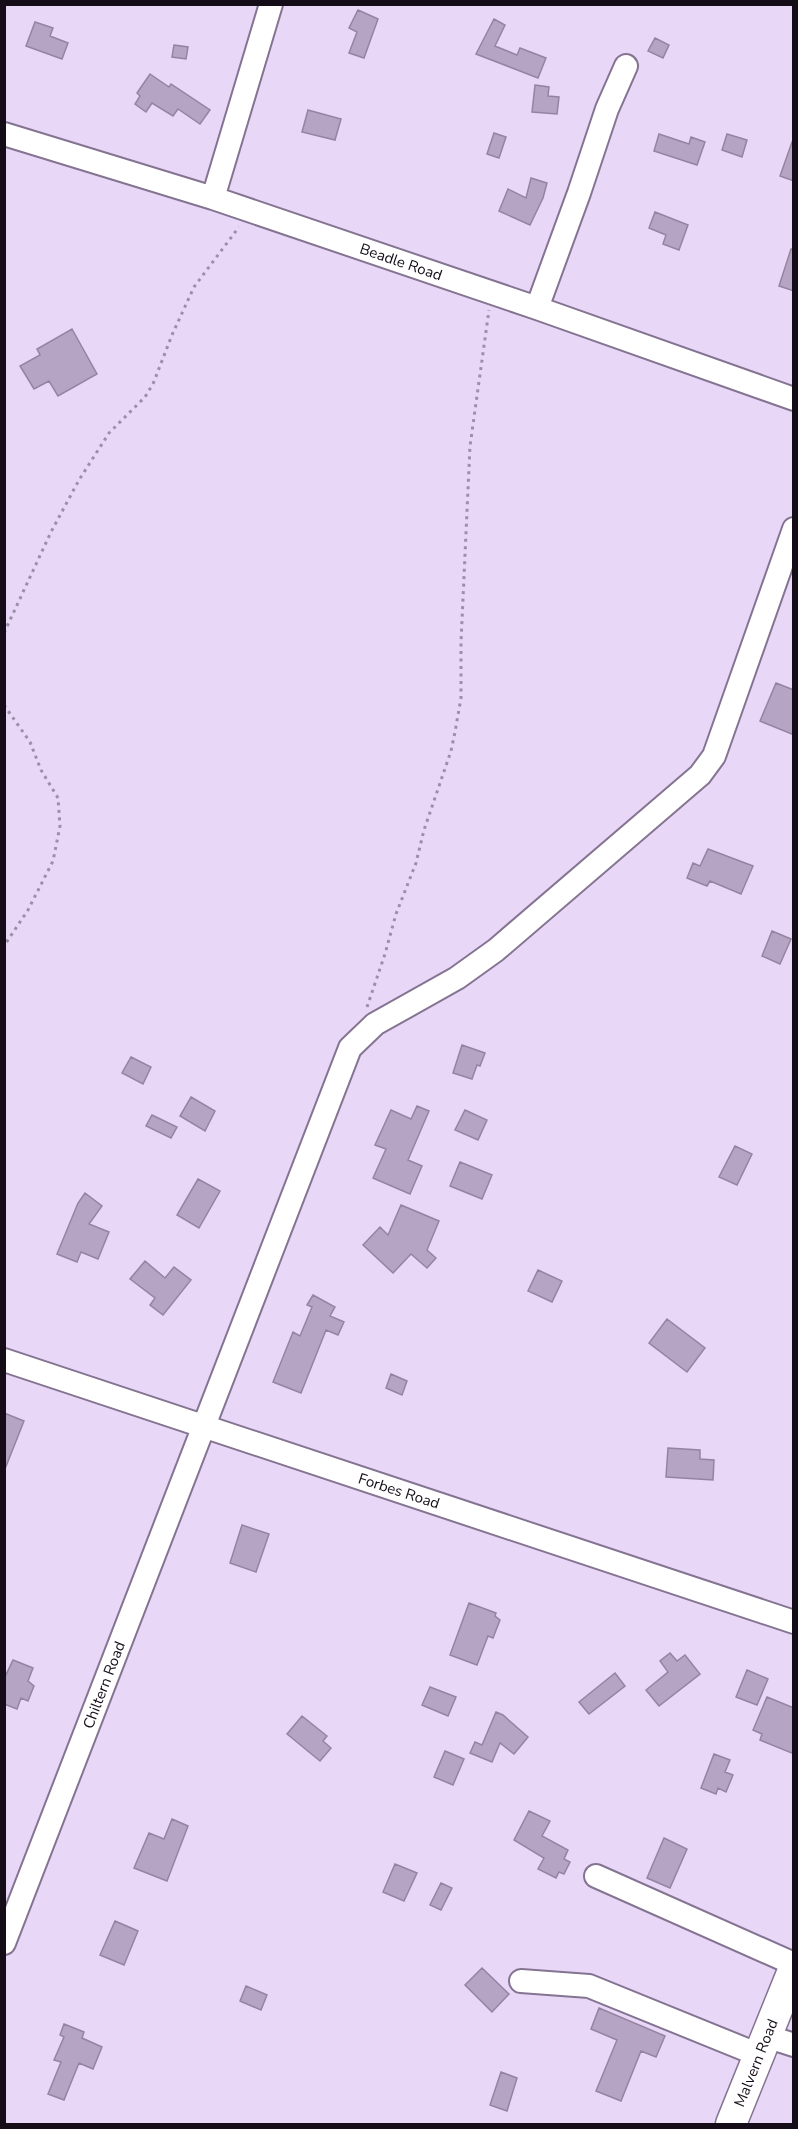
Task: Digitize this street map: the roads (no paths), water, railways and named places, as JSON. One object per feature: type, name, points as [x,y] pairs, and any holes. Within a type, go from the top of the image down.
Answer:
[{"type":"main road","name":"Malvern Road","points":[[731,2124],[773,2045],[794,1966]]},
{"type":"street","points":[[213,198],[271,4]]},
{"type":"street","points":[[537,308],[607,109],[626,66]]},
{"type":"street","name":"Beadle Road","points":[[4,134],[213,198],[492,292],[794,399]]},
{"type":"street","name":"Chiltern Road","points":[[4,1943],[350,1048],[375,1024],[457,978],[496,950],[700,775],[714,756],[794,528]]},
{"type":"street","name":"Forbes Road","points":[[4,1360],[794,1622]]},
{"type":"street","points":[[596,1876],[794,1966]]},
{"type":"street","points":[[521,1981],[589,1986],[773,2045]]}]
